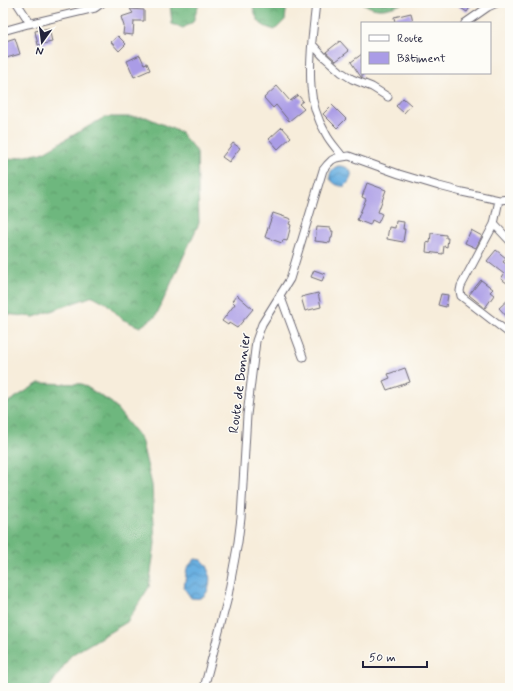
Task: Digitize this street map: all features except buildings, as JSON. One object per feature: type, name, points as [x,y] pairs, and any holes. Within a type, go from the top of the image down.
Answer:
[{"type":"street","points":[[17,3],[30,23]]},
{"type":"street","points":[[3,31],[30,23],[95,8],[102,3]]},
{"type":"street","points":[[316,3],[311,64],[311,87],[313,100],[326,135],[342,156],[349,156],[399,174],[462,192],[499,200],[510,199]]},
{"type":"street","points":[[466,22],[496,3]]},
{"type":"street","points":[[312,44],[341,72],[388,97]]},
{"type":"street","name":"Route de Bonnier","points":[[204,688],[227,600],[238,542],[241,518],[247,415],[256,341],[262,324],[290,279],[323,170],[332,160],[342,156]]},
{"type":"street","points":[[499,200],[494,224],[460,286],[460,294],[510,334]]},
{"type":"street","points":[[494,224],[510,241]]},
{"type":"street","points":[[280,295],[303,357]]},
{"type":"green space","points":[[170,3],[199,3],[193,22],[183,28],[172,24]]},
{"type":"green space","points":[[252,3],[287,3],[285,20],[275,30],[261,24],[257,18]]},
{"type":"green space","points":[[363,3],[404,3],[393,7],[378,9]]},
{"type":"green space","points":[[105,117],[146,117],[180,132],[197,152],[199,223],[156,316],[140,327],[122,319],[106,303],[93,296],[34,317],[5,314],[3,312],[3,163],[10,159],[42,153]]},
{"type":"green space","points":[[39,383],[82,384],[112,403],[141,439],[152,485],[155,543],[149,587],[127,622],[71,655],[49,688],[3,688],[3,406]]},
{"type":"water","points":[[338,166],[343,166],[351,172],[350,179],[345,186],[337,185],[330,179],[331,171]]},
{"type":"water","points":[[195,559],[202,560],[205,563],[210,576],[208,589],[204,596],[200,598],[191,598],[184,588],[187,568]]}]
